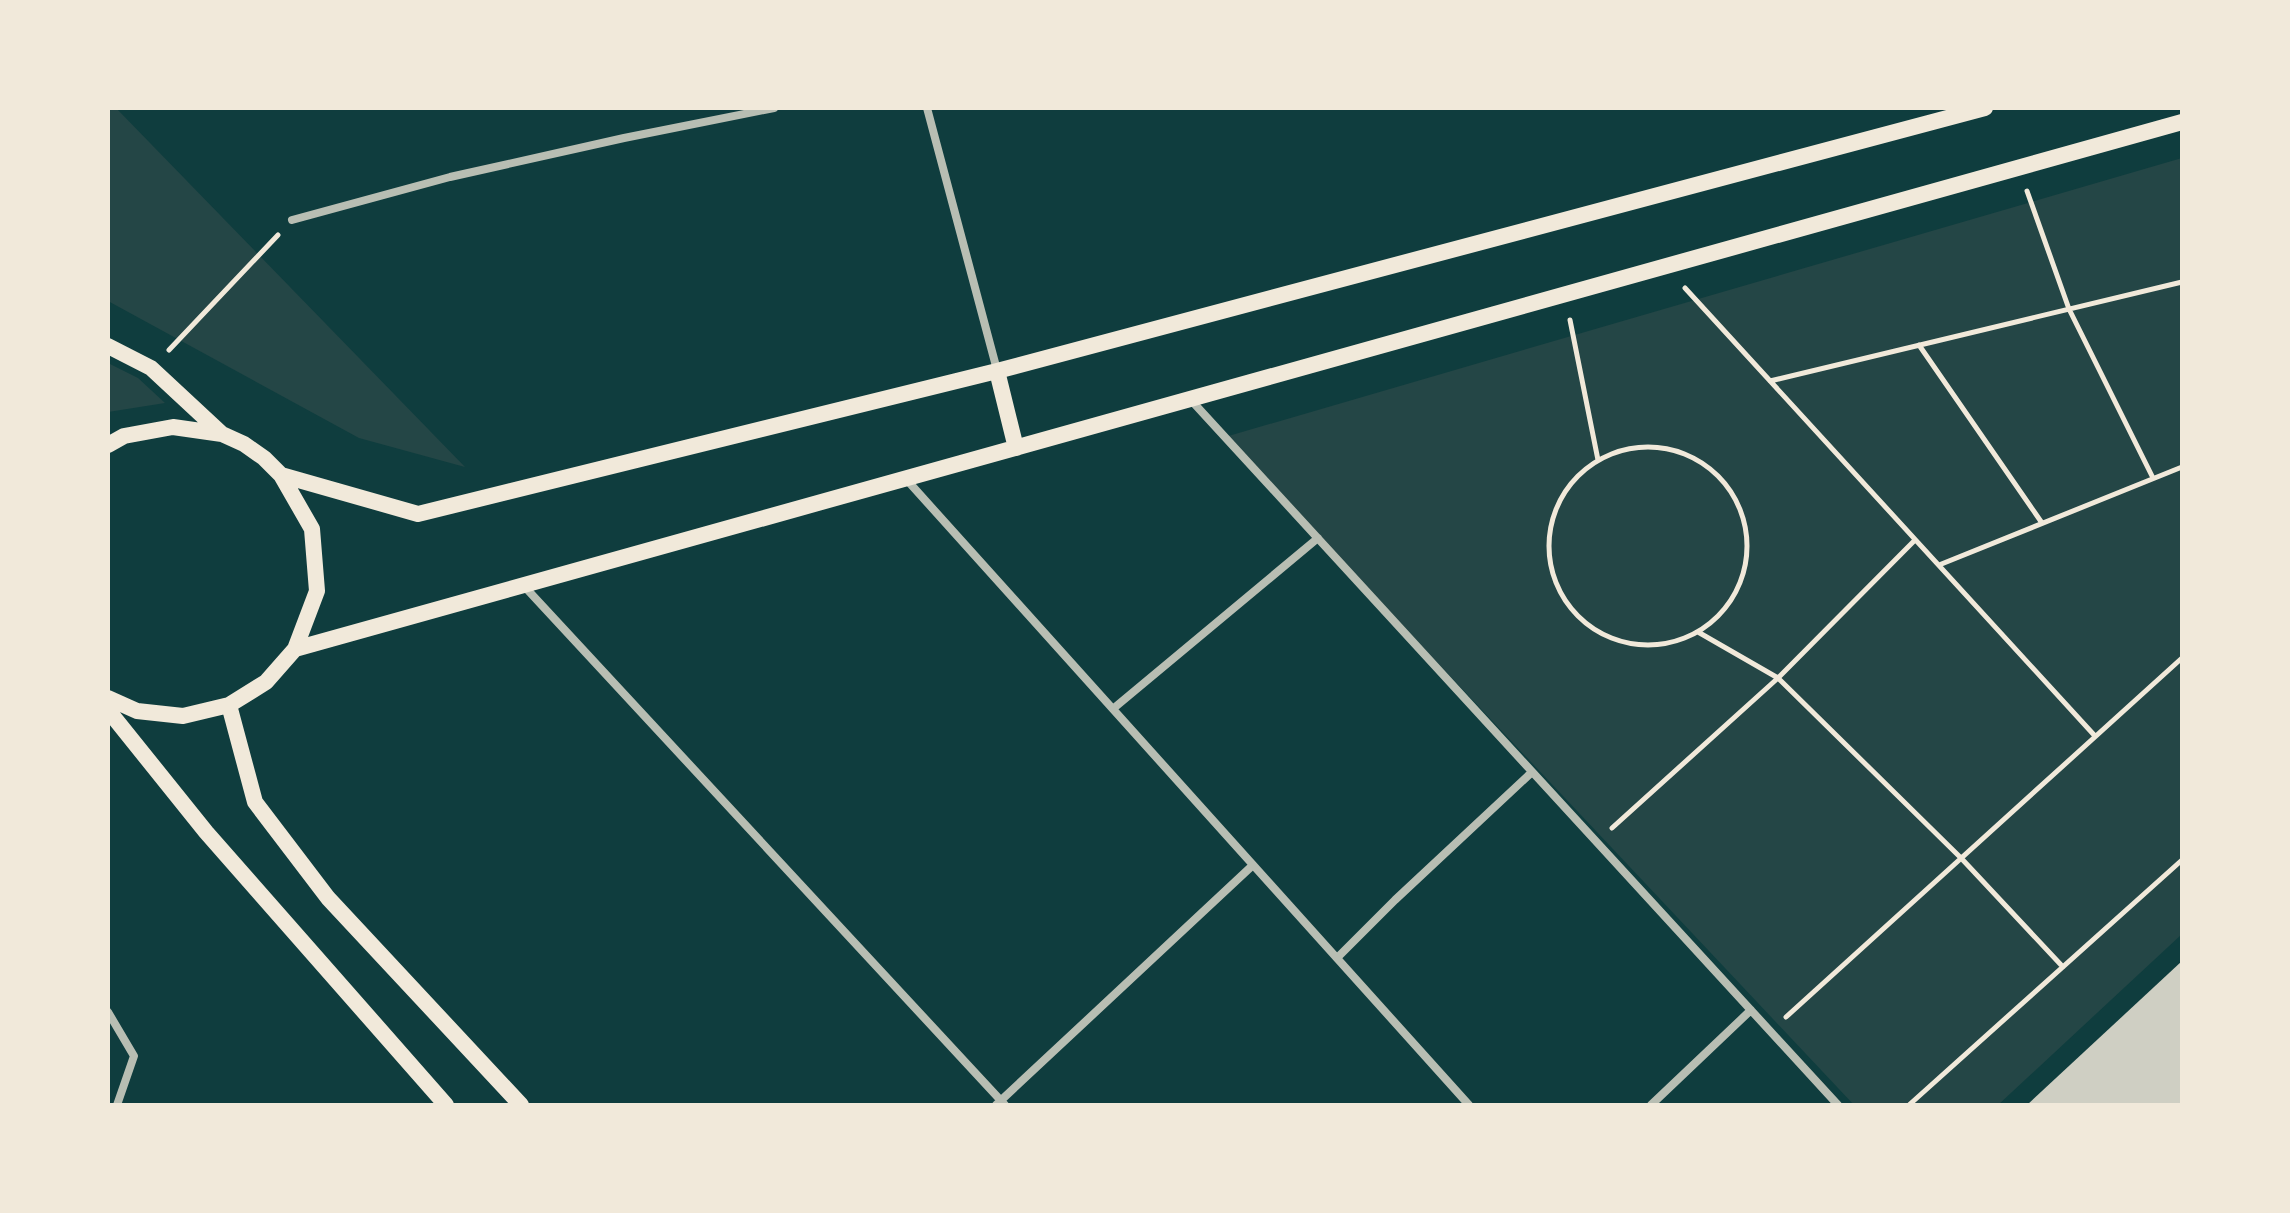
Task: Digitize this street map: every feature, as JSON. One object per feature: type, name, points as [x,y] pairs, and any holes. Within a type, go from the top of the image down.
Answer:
[{"type":"main road","points":[[281,475],[418,514],[997,371],[1985,108]]},
{"type":"main road","points":[[295,649],[2182,122]]},
{"type":"main road","points":[[108,346],[151,368],[222,434]]},
{"type":"main road","points":[[997,371],[1016,448]]},
{"type":"main road","points":[[108,445],[124,436],[173,427],[222,434],[244,444],[281,475],[312,529],[317,591],[295,649],[266,682],[229,705],[183,716],[137,711],[108,698]]},
{"type":"main road","points":[[229,705],[255,802],[328,898],[521,1105]]},
{"type":"main road","points":[[108,710],[206,832],[446,1105]]},
{"type":"street","points":[[292,220],[450,177],[774,108]]},
{"type":"street","points":[[927,108],[997,371]]},
{"type":"street","points":[[1190,399],[1838,1105]]},
{"type":"street","points":[[906,479],[1469,1105]]},
{"type":"street","points":[[1114,708],[1318,538]]},
{"type":"street","points":[[524,586],[1000,1104],[1253,865]]},
{"type":"street","points":[[1337,958],[1532,772]]},
{"type":"street","points":[[1651,1105],[1751,1010]]},
{"type":"street","points":[[108,1012],[134,1056],[117,1105]]},
{"type":"path","points":[[2018,168],[2069,309],[2153,478]]},
{"type":"path","points":[[151,368],[292,220]]},
{"type":"path","points":[[1665,266],[2095,736]]},
{"type":"path","points":[[1770,381],[2182,282]]},
{"type":"path","points":[[1565,294],[1598,460]]},
{"type":"path","points":[[1919,345],[2042,523]]},
{"type":"path","points":[[1644,447],[1668,448],[1690,455],[1711,468],[1739,506],[1746,541],[1742,576],[1731,599],[1717,617],[1697,631],[1664,643],[1629,643],[1606,636],[1586,623],[1569,606],[1557,585],[1550,562],[1554,515],[1564,493],[1579,474],[1598,460],[1620,451],[1644,447]]},
{"type":"path","points":[[1939,565],[2182,467]]},
{"type":"path","points":[[1597,842],[1778,678],[1915,540]]},
{"type":"path","points":[[1697,631],[1778,678],[1961,858],[2063,967]]},
{"type":"path","points":[[1770,1031],[2182,658]]},
{"type":"path","points":[[1909,1105],[2182,860]]},
{"type":"shaded area","points":[[108,108],[116,108],[465,467],[359,438],[108,301]]},
{"type":"shaded area","points":[[2182,158],[2182,934],[1998,1105],[1854,1105],[1225,437]]},
{"type":"shaded area","points":[[108,363],[138,378],[165,403],[108,412]]},
{"type":"building","points":[[2182,961],[2182,1105],[2027,1105]]}]
